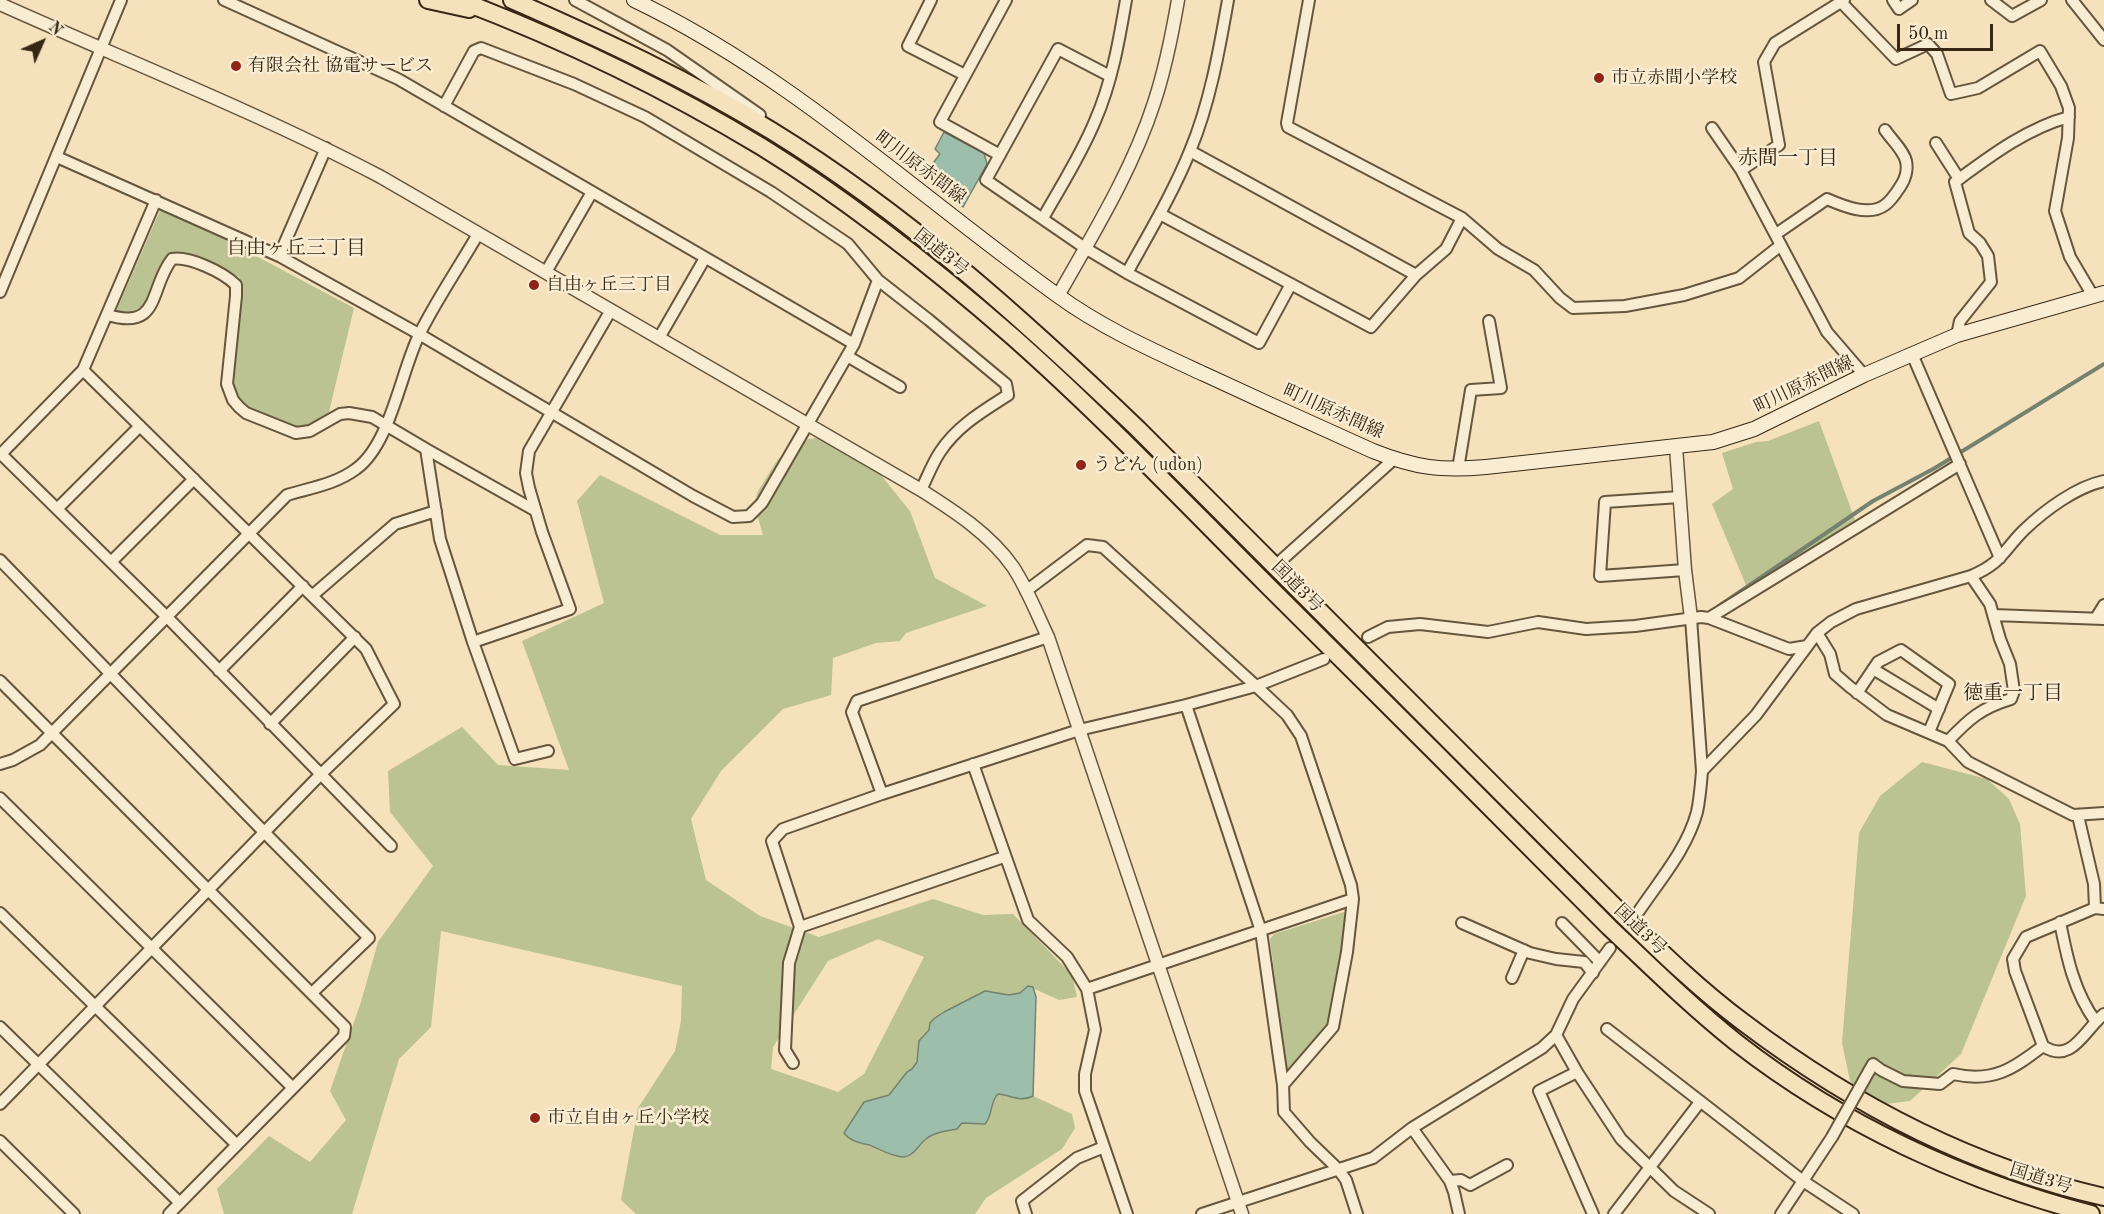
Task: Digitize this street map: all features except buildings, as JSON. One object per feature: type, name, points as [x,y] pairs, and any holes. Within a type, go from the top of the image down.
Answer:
[{"type":"highway","points":[[428,0],[499,15]]},
{"type":"highway","name":"国道3号","points":[[459,0],[559,41],[690,106],[762,148],[882,230],[947,282],[1053,373],[1609,927],[1671,986],[1739,1044],[1812,1095],[1903,1146],[1992,1184],[2091,1214]]},
{"type":"highway","name":"国道3号","points":[[512,0],[626,52],[699,89],[773,132],[835,174],[961,267],[1138,429],[1624,916],[1689,977],[1741,1021],[1826,1080],[1907,1125],[1998,1164],[2049,1182],[2104,1197]]},
{"type":"main road","name":"町川原赤間線","points":[[634,0],[730,52],[782,87],[888,165],[1058,296],[1135,342],[1394,459],[1429,468],[1458,469],[1713,442],[1754,429],[1864,375],[1957,335],[2102,293]]},
{"type":"street","points":[[0,292],[121,0]]},
{"type":"street","points":[[224,0],[398,79],[854,344]]},
{"type":"street","points":[[574,0],[675,56],[777,128],[835,174]]},
{"type":"street","points":[[931,0],[908,46],[965,75]]},
{"type":"street","points":[[1000,155],[940,122],[1006,0]]},
{"type":"street","points":[[1058,296],[1129,164],[1144,131],[1162,78],[1178,0]]},
{"type":"street","points":[[1127,273],[1160,214],[1190,151],[1208,99],[1228,0]]},
{"type":"street","points":[[1309,0],[1288,127],[1462,218],[1498,249],[1534,270],[1560,298],[1573,308],[1625,306],[1684,295],[1739,278],[1781,245]]},
{"type":"street","points":[[1893,0],[1899,9],[1912,0]]},
{"type":"street","points":[[1991,0],[2012,16],[2041,0]]},
{"type":"street","points":[[2072,0],[2104,40]]},
{"type":"street","points":[[1043,218],[1077,159],[1091,129],[1119,43],[1124,1]]},
{"type":"street","points":[[1741,170],[1779,145],[1764,62],[1775,42],[1843,1],[1896,59],[1928,45],[1937,54],[1951,94],[1978,88],[2040,51],[2061,86],[2069,108],[2068,138],[2055,211],[2070,257],[2102,293]]},
{"type":"street","points":[[0,4],[213,96],[326,148],[381,177],[921,490],[963,519],[997,549],[1012,566],[1048,637],[1240,1208]]},
{"type":"street","points":[[444,106],[474,51],[481,48],[574,84],[645,117],[771,192],[848,244],[878,280],[1006,384],[1008,395],[963,425],[950,439],[939,454],[921,490]]},
{"type":"street","points":[[1110,76],[1058,49],[986,180],[1085,248],[1258,343],[1291,284]]},
{"type":"street","points":[[1957,335],[1960,321],[1991,282],[1988,256],[1970,232],[1954,182],[1997,151],[2055,121],[2069,117]]},
{"type":"street","points":[[1712,128],[1741,170],[1827,332],[1864,375]]},
{"type":"street","points":[[1776,234],[1827,199],[1858,209],[1872,210],[1885,206],[1905,181],[1907,170],[1906,159],[1885,130]]},
{"type":"street","points":[[1936,143],[1959,178]]},
{"type":"street","points":[[279,256],[326,148]]},
{"type":"street","points":[[1190,151],[1416,275]]},
{"type":"street","points":[[57,157],[279,256],[419,334],[693,496],[733,517],[749,516],[762,503],[854,344],[878,280]]},
{"type":"street","points":[[546,272],[591,192]]},
{"type":"street","points":[[156,200],[83,370],[1,454],[167,617],[391,846]]},
{"type":"street","points":[[1160,214],[1371,327],[1416,275],[1446,249],[1462,218]]},
{"type":"street","points":[[0,764],[40,746],[287,495],[338,480],[368,458],[387,424],[419,334],[478,234]]},
{"type":"street","points":[[108,315],[124,320],[143,315],[150,307],[166,266],[172,259],[180,257],[188,259],[229,278],[236,285],[227,384],[233,400],[246,413],[296,434],[310,431],[340,414],[349,413],[372,417],[536,511]]},
{"type":"street","points":[[659,338],[705,258]]},
{"type":"street","points":[[473,642],[570,609],[536,511],[526,473],[529,451],[611,310]]},
{"type":"street","points":[[1458,469],[1471,390],[1501,388],[1489,321]]},
{"type":"street","points":[[1912,354],[2000,558]]},
{"type":"street","points":[[847,356],[900,387]]},
{"type":"street","points":[[0,1104],[394,704],[366,649],[83,370]]},
{"type":"street","points":[[57,509],[140,426]]},
{"type":"street","points":[[1638,911],[1681,850],[1697,814],[1701,793],[1702,771],[1676,447]]},
{"type":"street","points":[[426,449],[440,539],[473,642],[515,759],[548,752]]},
{"type":"street","points":[[1275,566],[1394,459]]},
{"type":"street","points":[[1709,618],[1960,464]]},
{"type":"street","points":[[111,562],[194,479]]},
{"type":"street","points":[[1702,771],[1756,715],[1816,633],[1856,609],[1971,576],[1988,568],[2000,558],[2024,530],[2055,505],[2091,484],[2104,481]]},
{"type":"street","points":[[1680,497],[1605,502],[1600,576],[1685,570]]},
{"type":"street","points":[[313,595],[395,524],[436,511]]},
{"type":"street","points":[[1026,591],[1087,544],[1103,547],[1287,715],[1301,736],[1351,885],[1353,899],[1347,952],[1333,1026],[1283,1085]]},
{"type":"street","points":[[0,560],[369,938],[312,993]]},
{"type":"street","points":[[1948,741],[1970,718],[1990,705],[2010,699],[2014,691],[2010,664],[1990,604],[1971,576]]},
{"type":"street","points":[[219,671],[303,586]]},
{"type":"street","points":[[1993,615],[2100,619],[2104,605]]},
{"type":"street","points":[[1368,637],[1388,627],[1420,624],[1488,632],[1538,622],[1586,629],[1709,618],[1790,649],[1807,646]]},
{"type":"street","points":[[1816,633],[1830,654],[1835,674],[1887,715],[1948,741],[1968,762],[2073,815],[2104,813]]},
{"type":"street","points":[[882,794],[852,712],[857,701],[1048,637]]},
{"type":"street","points":[[270,724],[355,638]]},
{"type":"street","points":[[1857,693],[1878,662],[1901,650],[1949,684],[1929,732]]},
{"type":"street","points":[[793,1063],[785,1050],[789,963],[800,927],[772,841],[783,829],[1079,729],[1186,705],[1256,686],[1324,659]]},
{"type":"street","points":[[1873,669],[1939,709]]},
{"type":"street","points":[[0,681],[345,1027],[344,1036],[169,1214]]},
{"type":"street","points":[[1186,705],[1261,931],[1283,1085],[1284,1112],[1346,1180],[1357,1214]]},
{"type":"street","points":[[973,764],[1028,920],[1067,957],[1087,989],[1095,1030],[1085,1074],[1085,1091],[1127,1214]]},
{"type":"street","points":[[0,798],[293,1088]]},
{"type":"street","points":[[2060,922],[2067,960],[2083,1004],[2100,1018],[2065,1052],[2053,1052],[2043,1046],[2014,971],[2013,959],[2026,937],[2060,922],[2099,908],[2079,820]]},
{"type":"street","points":[[800,927],[1004,857]]},
{"type":"street","points":[[1087,989],[1353,899]]},
{"type":"street","points":[[0,914],[237,1145]]},
{"type":"street","points":[[1462,923],[1524,950],[1556,959],[1584,962],[1593,973]]},
{"type":"street","points":[[1562,923],[1600,962]]},
{"type":"street","points":[[1202,1214],[1240,1208],[1338,1169],[1373,1158],[1413,1128],[1542,1048],[1556,1035],[1573,999],[1610,948]]},
{"type":"street","points":[[1512,978],[1524,950]]},
{"type":"street","points":[[0,1027],[180,1203]]},
{"type":"street","points":[[1606,1029],[1803,1181],[1853,1214]]},
{"type":"street","points":[[1556,1035],[1577,1072],[1621,1139],[1674,1191],[1709,1214]]},
{"type":"street","points":[[1781,1214],[1832,1137],[1874,1064],[1903,1081],[1940,1084],[1953,1074],[1971,1078],[1999,1074],[2018,1065],[2043,1046]]},
{"type":"street","points":[[1577,1072],[1539,1091],[1593,1214]]},
{"type":"street","points":[[1614,1214],[1700,1102]]},
{"type":"street","points":[[1413,1128],[1455,1192],[1459,1214]]},
{"type":"street","points":[[0,1141],[74,1214]]},
{"type":"street","points":[[1026,1214],[1022,1201],[1077,1158],[1104,1147]]},
{"type":"street","points":[[1449,1181],[1461,1180],[1470,1185],[1506,1165]]},
{"type":"green space","points":[[162,206],[354,308],[328,416],[310,427],[299,429],[280,423],[245,406],[236,397],[231,381],[243,288],[239,277],[184,253],[165,257],[149,300],[132,315],[122,315],[117,309]]},
{"type":"green space","points":[[1819,421],[1855,520],[1748,590],[1712,504],[1733,489],[1722,453],[1756,442],[1768,441]]},
{"type":"green space","points":[[825,437],[871,463],[910,511],[935,578],[987,606],[906,633],[900,641],[876,643],[833,658],[831,695],[783,709],[721,771],[691,819],[706,880],[760,916],[819,937],[933,899],[983,915],[1013,914],[1072,975],[1077,997],[1059,1000],[1028,986],[1020,993],[1009,995],[985,991],[944,1012],[935,1018],[929,1030],[919,1041],[917,1062],[912,1069],[889,1095],[864,1102],[844,1133],[886,1153],[909,1155],[926,1139],[941,1132],[957,1129],[962,1123],[985,1124],[998,1094],[1020,1099],[1033,1096],[1072,1114],[1075,1128],[1062,1149],[986,1198],[975,1214],[636,1214],[621,1200],[638,1108],[675,1051],[681,1021],[682,986],[441,931],[431,1027],[399,1059],[352,1214],[224,1214],[217,1189],[269,1136],[310,1162],[346,1120],[330,1091],[361,1002],[378,942],[433,866],[390,812],[388,771],[462,727],[498,765],[569,770],[522,641],[604,603],[577,501],[600,475],[720,535],[763,535],[754,504],[758,491],[778,459],[808,439]],"holes":[[[878,939],[924,957],[864,1074],[838,1092],[771,1069],[773,1047],[828,961]]]},
{"type":"green space","points":[[1922,762],[1987,779],[2009,799],[2020,824],[2026,896],[1961,1054],[1910,1101],[1877,1105],[1864,1097],[1850,1081],[1842,1043],[1859,833],[1880,796]]},
{"type":"green space","points":[[1344,912],[1348,916],[1327,1026],[1290,1068],[1286,1068],[1270,939],[1274,934]]},
{"type":"shaded area","points":[[944,132],[984,153],[987,164],[963,207],[924,175],[940,154],[935,149]]},
{"type":"shaded area","points":[[1028,986],[1033,987],[1036,997],[1033,1096],[1020,1099],[998,1094],[985,1124],[962,1123],[957,1129],[929,1137],[911,1154],[904,1157],[855,1141],[844,1133],[864,1102],[889,1095],[912,1069],[917,1062],[919,1041],[929,1030],[930,1023],[935,1018],[985,991],[1009,995],[1020,993]]},
{"type":"waterway","points":[[1719,606],[1873,501],[1935,468],[2104,364]]},
{"type":"place","name":"有限会社 協電サービス","points":[[236,66]]},
{"type":"place","name":"市立赤間小学校","points":[[1599,78]]},
{"type":"place","name":"自由ヶ丘三丁目","points":[[534,285]]},
{"type":"place","name":"うどん (udon)","points":[[1081,465]]},
{"type":"place","name":"市立自由ヶ丘小学校","points":[[535,1118]]},
{"type":"district","name":"赤間一丁目","points":[[1788,159]]},
{"type":"district","name":"自由ヶ丘三丁目","points":[[296,249]]},
{"type":"district","name":"徳重一丁目","points":[[2013,694]]}]
